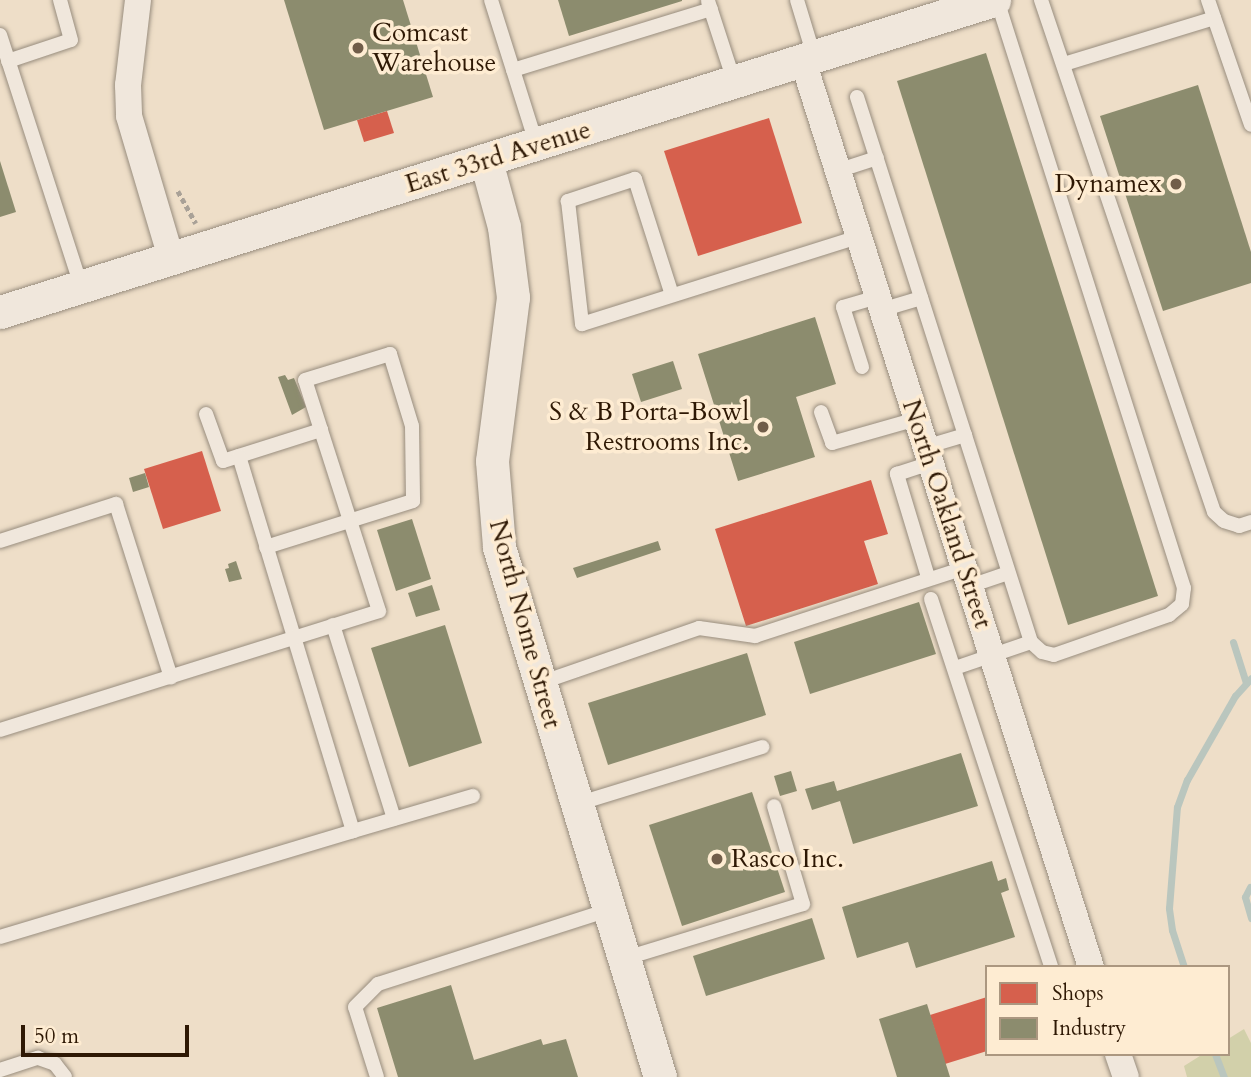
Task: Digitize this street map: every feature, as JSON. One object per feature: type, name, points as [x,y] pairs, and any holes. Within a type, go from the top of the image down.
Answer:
[{"type":"street","points":[[138,0],[128,85],[129,116],[171,258]]},
{"type":"street","name":"East 33rd Avenue","points":[[0,312],[996,0]]},
{"type":"street","name":"North Oakland Street","points":[[808,59],[837,170],[1090,965]]},
{"type":"street","name":"North Nome Street","points":[[486,160],[504,227],[513,298],[492,461],[495,518],[507,579],[660,1077]]},
{"type":"street","points":[[1119,1056],[1126,1077]]},
{"type":"lane","points":[[8,61],[71,40],[60,0]]},
{"type":"lane","points":[[491,0],[537,145]]},
{"type":"lane","points":[[797,0],[808,59]]},
{"type":"lane","points":[[857,97],[1031,642],[1042,652],[1054,655],[1169,615],[1182,604],[1184,588],[996,0]]},
{"type":"lane","points":[[1041,0],[1065,64],[1214,512],[1224,521],[1239,526],[1251,523]]},
{"type":"lane","points":[[1208,0],[1251,125]]},
{"type":"lane","points":[[513,70],[709,4],[734,83]]},
{"type":"lane","points":[[1065,64],[1214,18]]},
{"type":"lane","points":[[0,35],[81,286]]},
{"type":"lane","points":[[837,170],[877,158]]},
{"type":"lane","points":[[672,295],[635,179],[568,201],[582,324],[858,237]]},
{"type":"lane","points":[[862,367],[843,307],[921,298]]},
{"type":"lane","points":[[0,730],[379,611],[351,521],[305,380],[390,354],[412,426],[413,501],[351,521],[266,547]]},
{"type":"lane","points":[[821,412],[832,443],[916,419]]},
{"type":"lane","points":[[206,414],[223,461],[321,429]]},
{"type":"lane","points":[[928,577],[897,474],[965,435]]},
{"type":"lane","points":[[239,456],[352,831]]},
{"type":"lane","points":[[0,541],[116,504],[171,677]]},
{"type":"lane","points":[[539,683],[698,628],[742,637],[755,636],[928,577],[1009,573]]},
{"type":"lane","points":[[932,599],[1050,965]]},
{"type":"lane","points":[[333,625],[394,819]]},
{"type":"lane","points":[[954,668],[1031,642]]},
{"type":"lane","points":[[576,805],[762,747]]},
{"type":"lane","points":[[0,937],[473,796]]},
{"type":"lane","points":[[623,958],[803,904],[774,806]]},
{"type":"lane","points":[[377,1077],[355,1007],[378,984],[608,910]]},
{"type":"lane","points":[[0,1070],[38,1058],[55,1064],[65,1077]]},
{"type":"path","points":[[176,188],[192,212],[205,248]]},
{"type":"shaded area","points":[[1244,1029],[1251,1043],[1251,1077],[1187,1077],[1184,1066],[1200,1056],[1230,1056],[1230,1038]]},
{"type":"building: Shops","points":[[387,111],[394,133],[364,142],[357,120]]},
{"type":"building: Shops","points":[[769,118],[802,223],[698,256],[664,151]]},
{"type":"building: Shops","points":[[202,451],[221,511],[163,529],[144,469]]},
{"type":"building: Shops","points":[[871,480],[888,534],[864,541],[878,584],[746,626],[715,529]]},
{"type":"building: Shops","points":[[985,998],[985,1052],[945,1064],[930,1015]]},
{"type":"building: Industry","name":"Comcast Warehouse","points":[[284,0],[403,0],[433,97],[324,130]]},
{"type":"building: Industry","points":[[558,0],[682,0],[682,1],[569,36]]},
{"type":"building: Industry","points":[[986,53],[1158,596],[1068,625],[897,81]]},
{"type":"building: Industry","name":"Dynamex","points":[[1198,85],[1251,252],[1251,283],[1163,311],[1100,116]]},
{"type":"building: Industry","points":[[0,161],[16,212],[0,217]]},
{"type":"building: Industry","name":"S & B Porta-Bowl Restrooms Inc.","points":[[815,317],[836,384],[796,397],[815,457],[738,481],[698,354]]},
{"type":"building: Industry","points":[[673,361],[682,389],[641,402],[632,374]]},
{"type":"building: Industry","points":[[285,375],[288,380],[294,378],[306,407],[292,415],[278,377]]},
{"type":"building: Industry","points":[[145,473],[149,487],[133,492],[129,478]]},
{"type":"building: Industry","points":[[412,519],[431,579],[396,591],[377,530]]},
{"type":"building: Industry","points":[[658,541],[661,550],[577,578],[573,568]]},
{"type":"building: Industry","points":[[236,561],[242,579],[229,582],[225,569],[229,568],[228,564]]},
{"type":"building: Industry","points":[[432,585],[440,610],[416,617],[408,593]]},
{"type":"building: Industry","points":[[919,602],[936,654],[810,694],[794,642]]},
{"type":"building: Industry","points":[[445,625],[482,743],[409,767],[371,648]]},
{"type":"building: Industry","points":[[747,653],[766,715],[608,765],[588,703]]},
{"type":"building: Industry","points":[[961,753],[978,806],[853,844],[840,801],[812,810],[805,789],[834,781],[837,791]]},
{"type":"building: Industry","points":[[791,771],[797,791],[780,796],[774,776]]},
{"type":"building: Industry","name":"Rasco Inc.","points":[[752,792],[785,892],[682,926],[649,825]]},
{"type":"building: Industry","points":[[992,861],[998,881],[1006,878],[1009,890],[1001,893],[1015,937],[916,968],[908,942],[857,958],[842,907]]},
{"type":"building: Industry","points":[[812,918],[825,959],[706,996],[693,956]]},
{"type":"building: Industry","points":[[451,985],[474,1060],[541,1039],[543,1045],[566,1039],[578,1077],[398,1077],[377,1008]]},
{"type":"building: Industry","points":[[927,1004],[950,1077],[897,1077],[879,1019]]},
{"type":"waterway","points":[[1233,642],[1246,683]]},
{"type":"waterway","points":[[1183,965],[1172,930],[1169,908],[1177,807],[1187,780],[1235,696],[1251,678]]},
{"type":"waterway","points":[[1250,887],[1245,897],[1251,918]]},
{"type":"waterway","points":[[1216,1056],[1224,1077]]},
{"type":"place","name":"Comcast Warehouse","points":[[358,48]]},
{"type":"place","name":"Dynamex","points":[[1176,184]]},
{"type":"place","name":"S & B Porta-Bowl Restrooms Inc.","points":[[763,427]]},
{"type":"place","name":"Rasco Inc.","points":[[717,859]]}]
